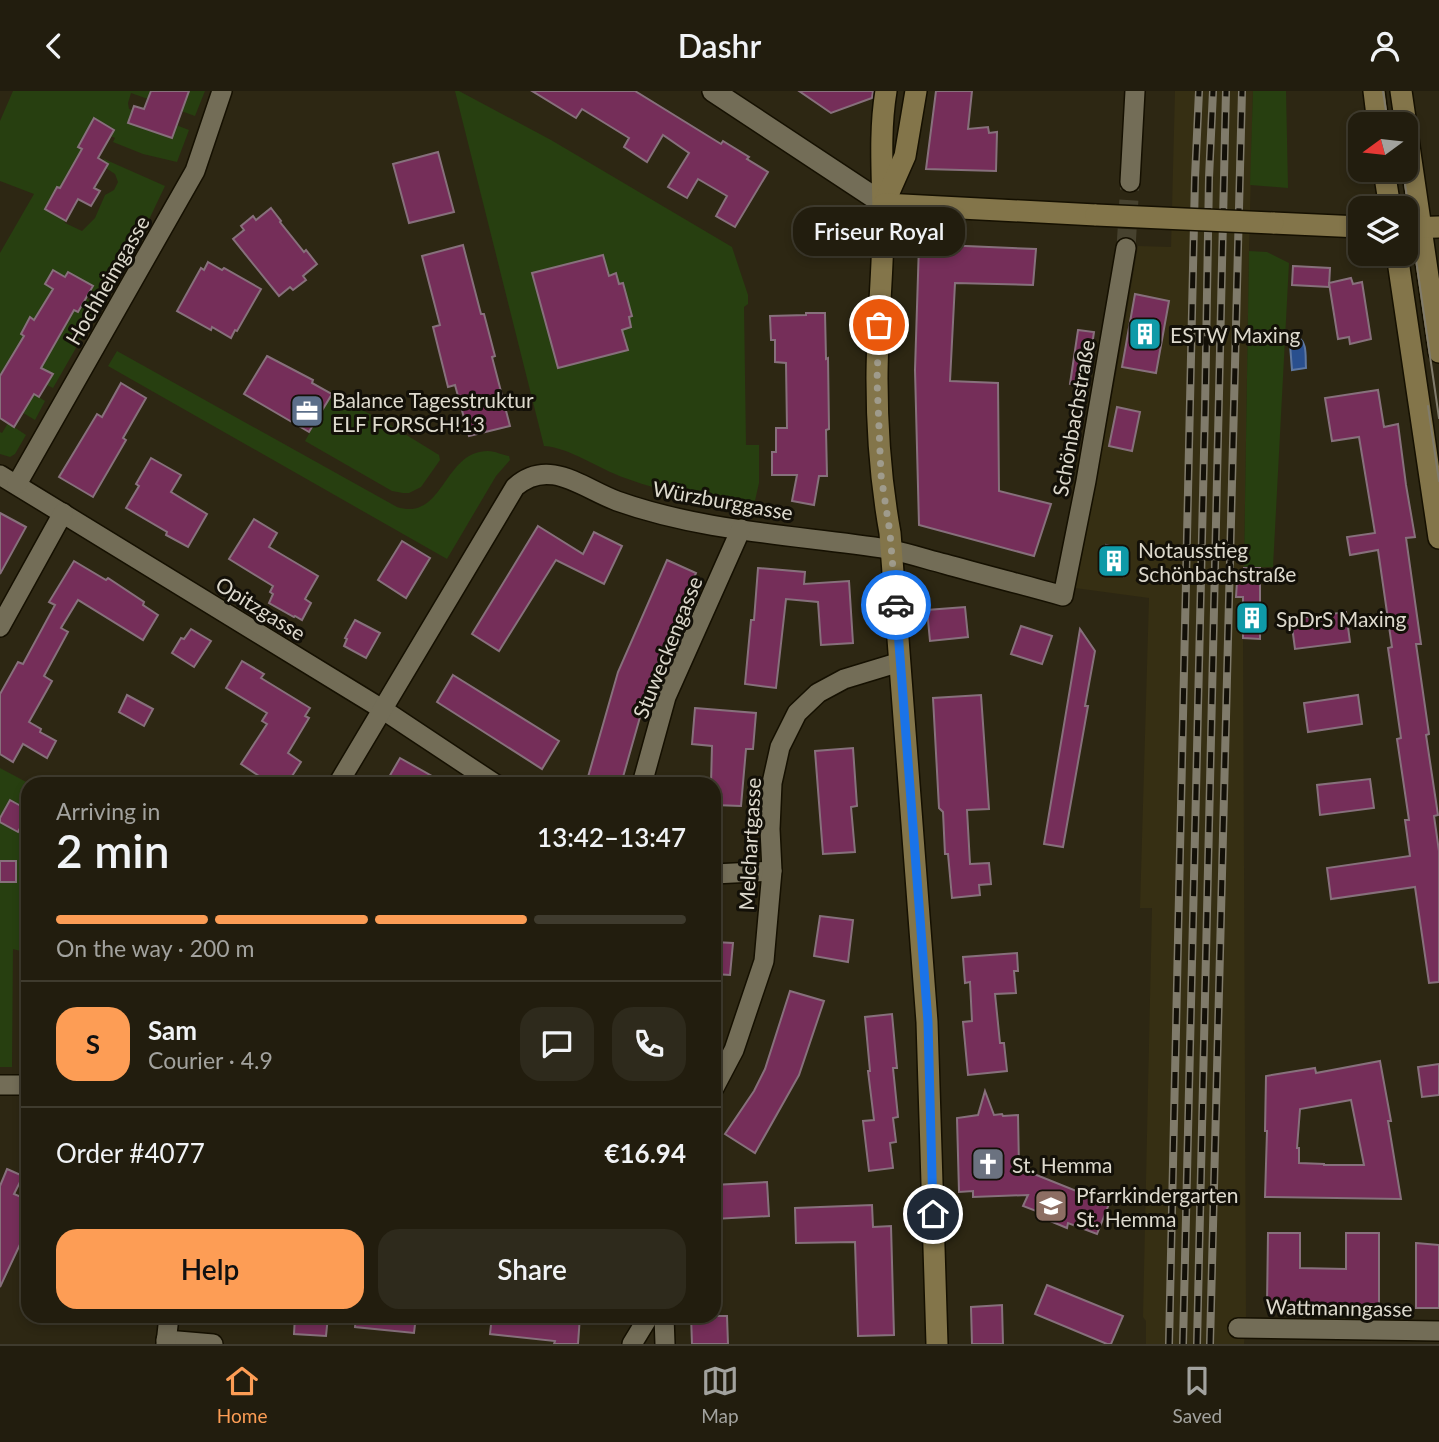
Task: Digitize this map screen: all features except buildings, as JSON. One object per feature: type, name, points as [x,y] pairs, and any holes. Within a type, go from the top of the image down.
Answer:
[{"type":"main road","points":[[886,91],[881,119],[884,204],[877,380],[881,475],[892,550],[928,1022],[937,1344]]},
{"type":"main road","points":[[884,204],[905,156],[916,91]]},
{"type":"main road","points":[[1374,91],[1377,112]]},
{"type":"main road","points":[[1401,91],[1439,352]]},
{"type":"main road","points":[[884,204],[1348,226]]},
{"type":"main road","points":[[1399,266],[1439,538]]},
{"type":"street","name":"Hochheimgasse","points":[[8,479],[195,171],[222,91]]},
{"type":"street","points":[[713,91],[884,204]]},
{"type":"street","points":[[1130,182],[1135,91]]},
{"type":"street","name":"Schönbachstraße","points":[[1063,596],[1086,481],[1126,248]]},
{"type":"street","name":"Würzburggasse","points":[[342,777],[515,487],[525,479],[550,473],[637,508],[674,518],[741,530],[892,550],[1063,596]]},
{"type":"street","name":"Opitzgasse","points":[[8,479],[382,709],[484,777]]},
{"type":"street","points":[[0,627],[63,513]]},
{"type":"street","name":"Stuweckengasse","points":[[644,777],[666,697],[741,530]]},
{"type":"street","name":"Melchartgasse","points":[[721,1075],[734,1051],[764,961],[772,871],[772,783],[780,747],[797,713],[818,694],[844,679],[900,662]]},
{"type":"street","points":[[721,874],[772,871]]},
{"type":"street","points":[[0,1085],[21,1085]]},
{"type":"street","points":[[168,1323],[166,1342],[213,1344]]},
{"type":"street","points":[[632,1344],[645,1323]]},
{"type":"street","points":[[664,1323],[665,1344]]},
{"type":"street","name":"Wattmanngasse","points":[[1238,1328],[1439,1331]]},
{"type":"shaded area","points":[[1175,91],[1253,91],[1244,568],[1260,568],[1260,639],[1243,639],[1244,1344],[1146,1344],[1146,1321],[1143,1317],[1152,908],[1140,908],[1149,598],[1075,588],[1138,246],[1171,247]]},
{"type":"green space","points":[[13,91],[151,91],[148,99],[131,93],[128,103],[129,109],[132,110],[130,118],[145,124],[144,129],[171,138],[176,125],[189,130],[177,162],[143,154],[113,142],[115,138],[111,136],[114,129],[94,118],[78,146],[82,149],[60,188],[65,223],[82,231],[95,218],[105,195],[114,190],[118,182],[115,174],[106,168],[108,164],[104,159],[165,186],[143,232],[105,297],[52,270],[45,283],[78,312],[86,298],[100,306],[53,388],[47,385],[53,374],[11,358],[4,369],[45,401],[35,420],[0,399],[0,253],[34,194],[0,181],[0,121]]},
{"type":"green space","points":[[189,91],[205,91],[195,116],[181,111]]},
{"type":"green space","points":[[455,91],[551,140],[732,247],[748,295],[748,304],[744,307],[746,445],[759,445],[759,483],[754,505],[641,484],[585,459],[544,446]]},
{"type":"green space","points":[[1253,91],[1286,91],[1288,188],[1250,185]]},
{"type":"green space","points":[[1249,251],[1267,252],[1289,263],[1273,567],[1244,568]]},
{"type":"green space","points":[[117,351],[397,507],[413,509],[425,505],[461,462],[473,454],[491,451],[509,456],[510,460],[496,476],[447,559],[108,366]]},
{"type":"green space","points":[[332,394],[439,455],[440,460],[421,487],[409,493],[392,491],[305,441]]},
{"type":"green space","points":[[8,423],[26,435],[15,454],[10,457],[0,454],[0,432],[2,433]]},
{"type":"green space","points":[[0,768],[21,779],[21,951],[13,949],[12,1067],[0,1067]]},
{"type":"water","points":[[1298,337],[1305,347],[1306,368],[1292,370],[1290,344]]},
{"type":"tunnel","points":[[1126,248],[1130,182]]},
{"type":"tram line","points":[[1383,91],[1386,112]]},
{"type":"tram line","points":[[1405,182],[1439,418]]},
{"type":"tram line","points":[[1428,406],[1439,481]]},
{"type":"railway","points":[[1169,1344],[1199,91]]},
{"type":"railway","points":[[1183,1344],[1213,91]]},
{"type":"railway","points":[[1197,1344],[1226,91]]},
{"type":"railway","points":[[1210,1344],[1242,91]]},
{"type":"way so far","points":[[879,325],[877,380],[881,475],[890,533],[896,605]]},
{"type":"place","name":"Friseur Royal","points":[[879,325]]},
{"type":"place","name":"ESTW Maxing","points":[[1145,334]]},
{"type":"place","name":"Balance Tagesstruktur ELF FORSCH!13","points":[[307,411]]},
{"type":"place","name":"Notausstieg Schönbachstraße","points":[[1114,561]]},
{"type":"place","name":"SpDrS Maxing","points":[[1252,618]]},
{"type":"place","name":"St. Hemma","points":[[988,1164]]},
{"type":"place","name":"Pfarrkindergarten St. Hemma","points":[[1051,1206]]},
{"type":"route","points":[[896,605],[928,1022],[933,1214]]}]
